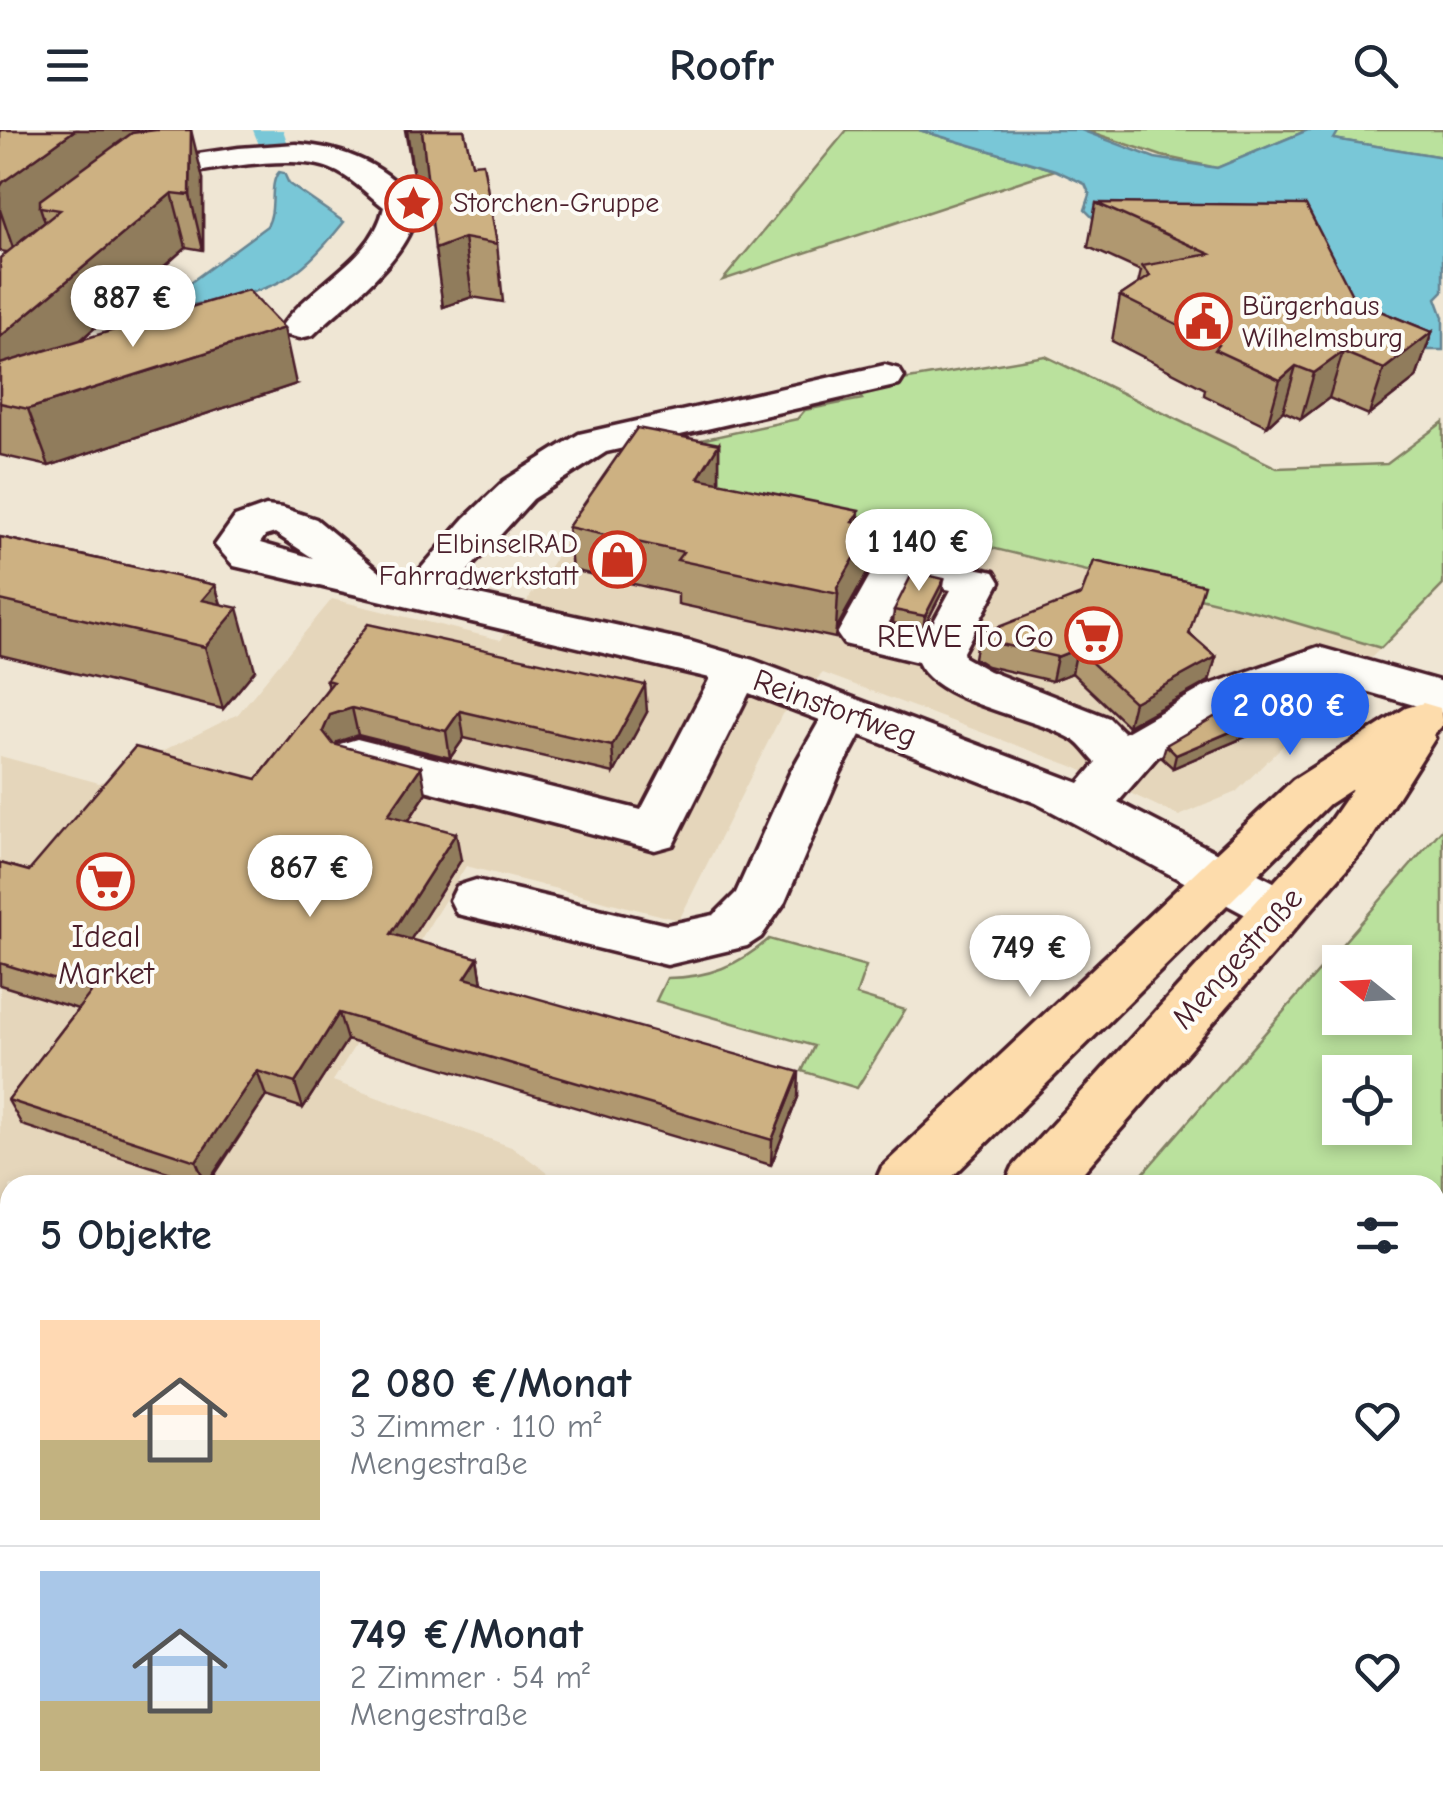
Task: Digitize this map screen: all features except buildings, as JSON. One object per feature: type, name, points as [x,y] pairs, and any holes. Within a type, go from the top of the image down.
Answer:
[{"type":"main road","name":"Mengestraße","points":[[914,1175],[1311,792],[1436,704]]},
{"type":"main road","name":"Mengestraße","points":[[1044,1175],[1348,834],[1436,704]]},
{"type":"street","points":[[110,192],[136,173],[221,161],[308,155],[347,165],[396,200],[401,208],[398,228],[300,327]]},
{"type":"street","points":[[423,594],[514,492],[548,464],[593,442],[885,378]]},
{"type":"street","name":"Reinstorfweg","points":[[364,581],[737,672],[1054,791],[1280,909]]},
{"type":"street","points":[[940,652],[942,665],[972,682],[1092,729],[1124,763]]},
{"type":"street","points":[[1085,807],[1140,745],[1222,697],[1318,662],[1436,704]]},
{"type":"street","points":[[358,756],[655,832],[737,672]]},
{"type":"street","points":[[476,900],[668,945],[728,932],[742,923],[758,902],[815,774],[848,712]]},
{"type":"shaded area","points":[[620,462],[1266,614],[1381,648],[1236,792],[1179,816],[1072,766],[823,673],[782,714],[679,920],[466,866],[333,1081],[514,1148],[550,1175],[0,1175],[0,756],[99,783],[238,714],[332,599],[501,640]]},
{"type":"green space","points":[[847,130],[919,130],[1055,170],[723,280]]},
{"type":"green space","points":[[1085,130],[1308,130],[1217,168],[1162,156]]},
{"type":"green space","points":[[1339,130],[1443,130],[1443,157],[1333,139]]},
{"type":"green space","points":[[1045,356],[1277,468],[1387,464],[1443,422],[1443,585],[1381,648],[1266,614],[696,477],[696,441],[797,419],[805,410],[862,399],[855,388]]},
{"type":"green space","points":[[1443,828],[1443,1175],[1142,1175],[1322,967],[1322,1035],[1412,1035],[1412,945],[1341,945]]},
{"type":"green space","points":[[769,939],[866,966],[856,995],[905,1010],[857,1088],[802,1071],[814,1046],[656,1001],[667,978],[696,976],[722,968]]},
{"type":"water","points":[[919,130],[1081,130],[1155,158],[1217,168],[1308,130],[1339,130],[1334,139],[1443,157],[1443,291],[1436,298],[1443,317],[1443,350],[1411,350],[1093,218],[1085,210],[1090,195],[1085,184],[1055,170]]},
{"type":"water","points":[[279,172],[284,173],[289,184],[344,222],[309,261],[278,283],[192,305],[176,293],[267,226]]},
{"type":"waterway","points":[[268,130],[275,150]]},
{"type":"place","name":"Storchen-Gruppe","points":[[414,203]]},
{"type":"place","name":"Bürgerhaus Wilhelmsburg","points":[[1203,322]]},
{"type":"place","name":"ElbinselRAD Fahrradwerkstatt","points":[[617,560]]},
{"type":"place","name":"REWE To Go","points":[[1093,636]]},
{"type":"place","name":"Ideal Market","points":[[106,882]]}]
